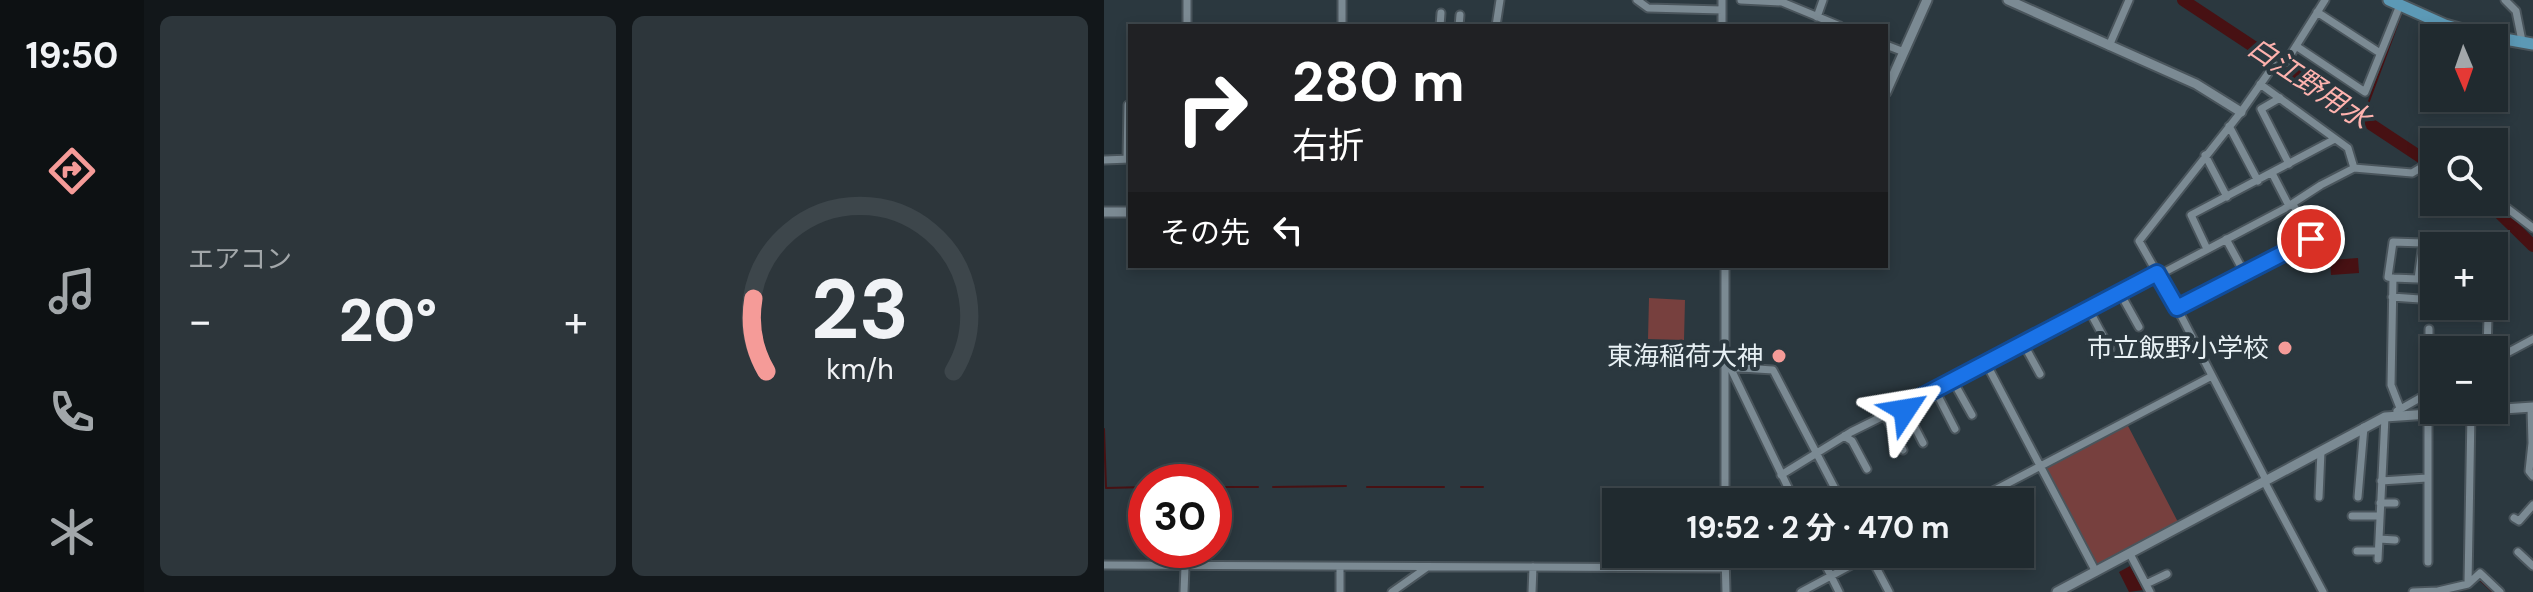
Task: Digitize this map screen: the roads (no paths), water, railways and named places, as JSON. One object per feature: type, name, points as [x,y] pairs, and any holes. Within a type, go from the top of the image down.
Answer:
[{"type":"main road","points":[[2394,2],[2445,25],[2527,42]]},
{"type":"street","points":[[1187,0],[1187,24]]},
{"type":"street","points":[[1342,0],[1342,24]]},
{"type":"street","points":[[1496,24],[1500,0]]},
{"type":"street","points":[[1722,0],[1722,24]]},
{"type":"street","points":[[1741,0],[1782,2],[1835,24]]},
{"type":"street","points":[[1817,17],[1823,0]]},
{"type":"street","points":[[1888,88],[1927,0]]},
{"type":"street","points":[[2008,0],[2027,4],[2109,46],[2196,84],[2241,112]]},
{"type":"street","points":[[2109,46],[2129,0]]},
{"type":"street","points":[[2286,62],[2325,0]]},
{"type":"street","points":[[2505,0],[2516,11]]},
{"type":"street","points":[[2512,0],[2527,42]]},
{"type":"street","points":[[1639,1],[1648,8],[1722,10]]},
{"type":"street","points":[[2296,46],[2365,92],[2394,2]]},
{"type":"street","points":[[2317,12],[2380,53]]},
{"type":"street","points":[[1440,24],[1441,13]]},
{"type":"street","points":[[1459,24],[1460,15]]},
{"type":"street","points":[[1888,46],[1904,52]]},
{"type":"street","points":[[2274,65],[2241,112],[2139,241],[2177,308],[2323,592]]},
{"type":"street","points":[[2260,84],[2348,148],[2354,168]]},
{"type":"street","points":[[2280,98],[2261,109],[2289,164]]},
{"type":"street","points":[[2229,126],[2258,181]]},
{"type":"street","points":[[2207,249],[2191,215],[2335,139]]},
{"type":"street","points":[[2205,155],[2227,197]]},
{"type":"street","points":[[1104,160],[1128,159]]},
{"type":"street","points":[[1781,475],[1844,436],[2291,205],[2354,168],[2412,173],[2420,167]]},
{"type":"street","points":[[2177,308],[2311,239],[2272,173]]},
{"type":"street","points":[[2508,209],[2533,228]]},
{"type":"street","points":[[1104,212],[1128,212]]},
{"type":"street","points":[[2226,239],[2245,274]]},
{"type":"street","points":[[2393,242],[2423,243],[2418,279],[2393,278],[2388,277],[2393,242]]},
{"type":"street","points":[[1725,268],[1725,488]]},
{"type":"street","points":[[2357,551],[2378,555],[2381,481],[2393,414],[2393,278]]},
{"type":"street","points":[[2120,293],[2139,327]]},
{"type":"street","points":[[2392,297],[2420,299]]},
{"type":"street","points":[[2089,310],[2110,349]]},
{"type":"street","points":[[2429,329],[2429,336]]},
{"type":"street","points":[[2508,352],[2533,339]]},
{"type":"street","points":[[2023,343],[2040,374]]},
{"type":"street","points":[[1986,363],[2096,572]]},
{"type":"street","points":[[1727,367],[1773,370],[1835,488]]},
{"type":"street","points":[[1727,367],[1787,488]]},
{"type":"street","points":[[1999,488],[2212,376]]},
{"type":"street","points":[[1953,381],[1972,415]]},
{"type":"street","points":[[1935,390],[1955,429]]},
{"type":"street","points":[[2057,592],[2420,398]]},
{"type":"street","points":[[1904,406],[1923,443]]},
{"type":"street","points":[[2508,410],[2532,408],[2529,471],[2533,476]]},
{"type":"street","points":[[2393,414],[2420,415]]},
{"type":"street","points":[[1885,415],[1903,450]]},
{"type":"street","points":[[2428,424],[2428,562]]},
{"type":"street","points":[[2468,584],[2471,424]]},
{"type":"street","points":[[2358,497],[2364,427]]},
{"type":"street","points":[[1844,436],[1852,441],[1867,469]]},
{"type":"street","points":[[2319,497],[2321,451]]},
{"type":"street","points":[[2381,481],[2427,478]]},
{"type":"street","points":[[2380,503],[2395,503]]},
{"type":"street","points":[[2514,518],[2519,521],[2533,505]]},
{"type":"street","points":[[2352,516],[2380,516]]},
{"type":"street","points":[[2379,539],[2395,540]]},
{"type":"street","points":[[2518,552],[2533,566]]},
{"type":"street","points":[[2130,554],[2148,588],[2167,574]]},
{"type":"street","points":[[1104,565],[1128,566]]},
{"type":"street","points":[[1232,567],[1602,567]]},
{"type":"street","points":[[1340,567],[1340,592]]},
{"type":"street","points":[[1392,592],[1428,567]]},
{"type":"street","points":[[1532,592],[1533,567]]},
{"type":"street","points":[[1184,592],[1185,568]]},
{"type":"street","points":[[1725,568],[1726,592]]},
{"type":"street","points":[[1827,568],[1839,592]]},
{"type":"street","points":[[1801,592],[1845,568]]},
{"type":"street","points":[[1877,568],[1889,592]]},
{"type":"street","points":[[2413,592],[2438,591],[2468,584],[2480,573],[2500,592]]},
{"type":"waterway","name":"白江野用水","points":[[2183,0],[2420,157]]},
{"type":"waterway","points":[[2362,120],[2402,12]]},
{"type":"waterway","name":"白江野用水","points":[[2502,216],[2533,246]]},
{"type":"waterway","points":[[1104,429],[1106,488],[1128,487]]},
{"type":"waterway","points":[[1273,487],[1346,486]]},
{"type":"waterway","points":[[1232,487],[1258,487]]},
{"type":"waterway","points":[[1367,487],[1444,487]]},
{"type":"waterway","points":[[1461,487],[1483,487]]},
{"type":"waterway","points":[[2451,592],[2469,588],[2479,579],[2493,592]]},
{"type":"place","name":"市立飯野小学校","points":[[2285,348]]},
{"type":"place","name":"東海稲荷大神","points":[[1779,356]]}]
